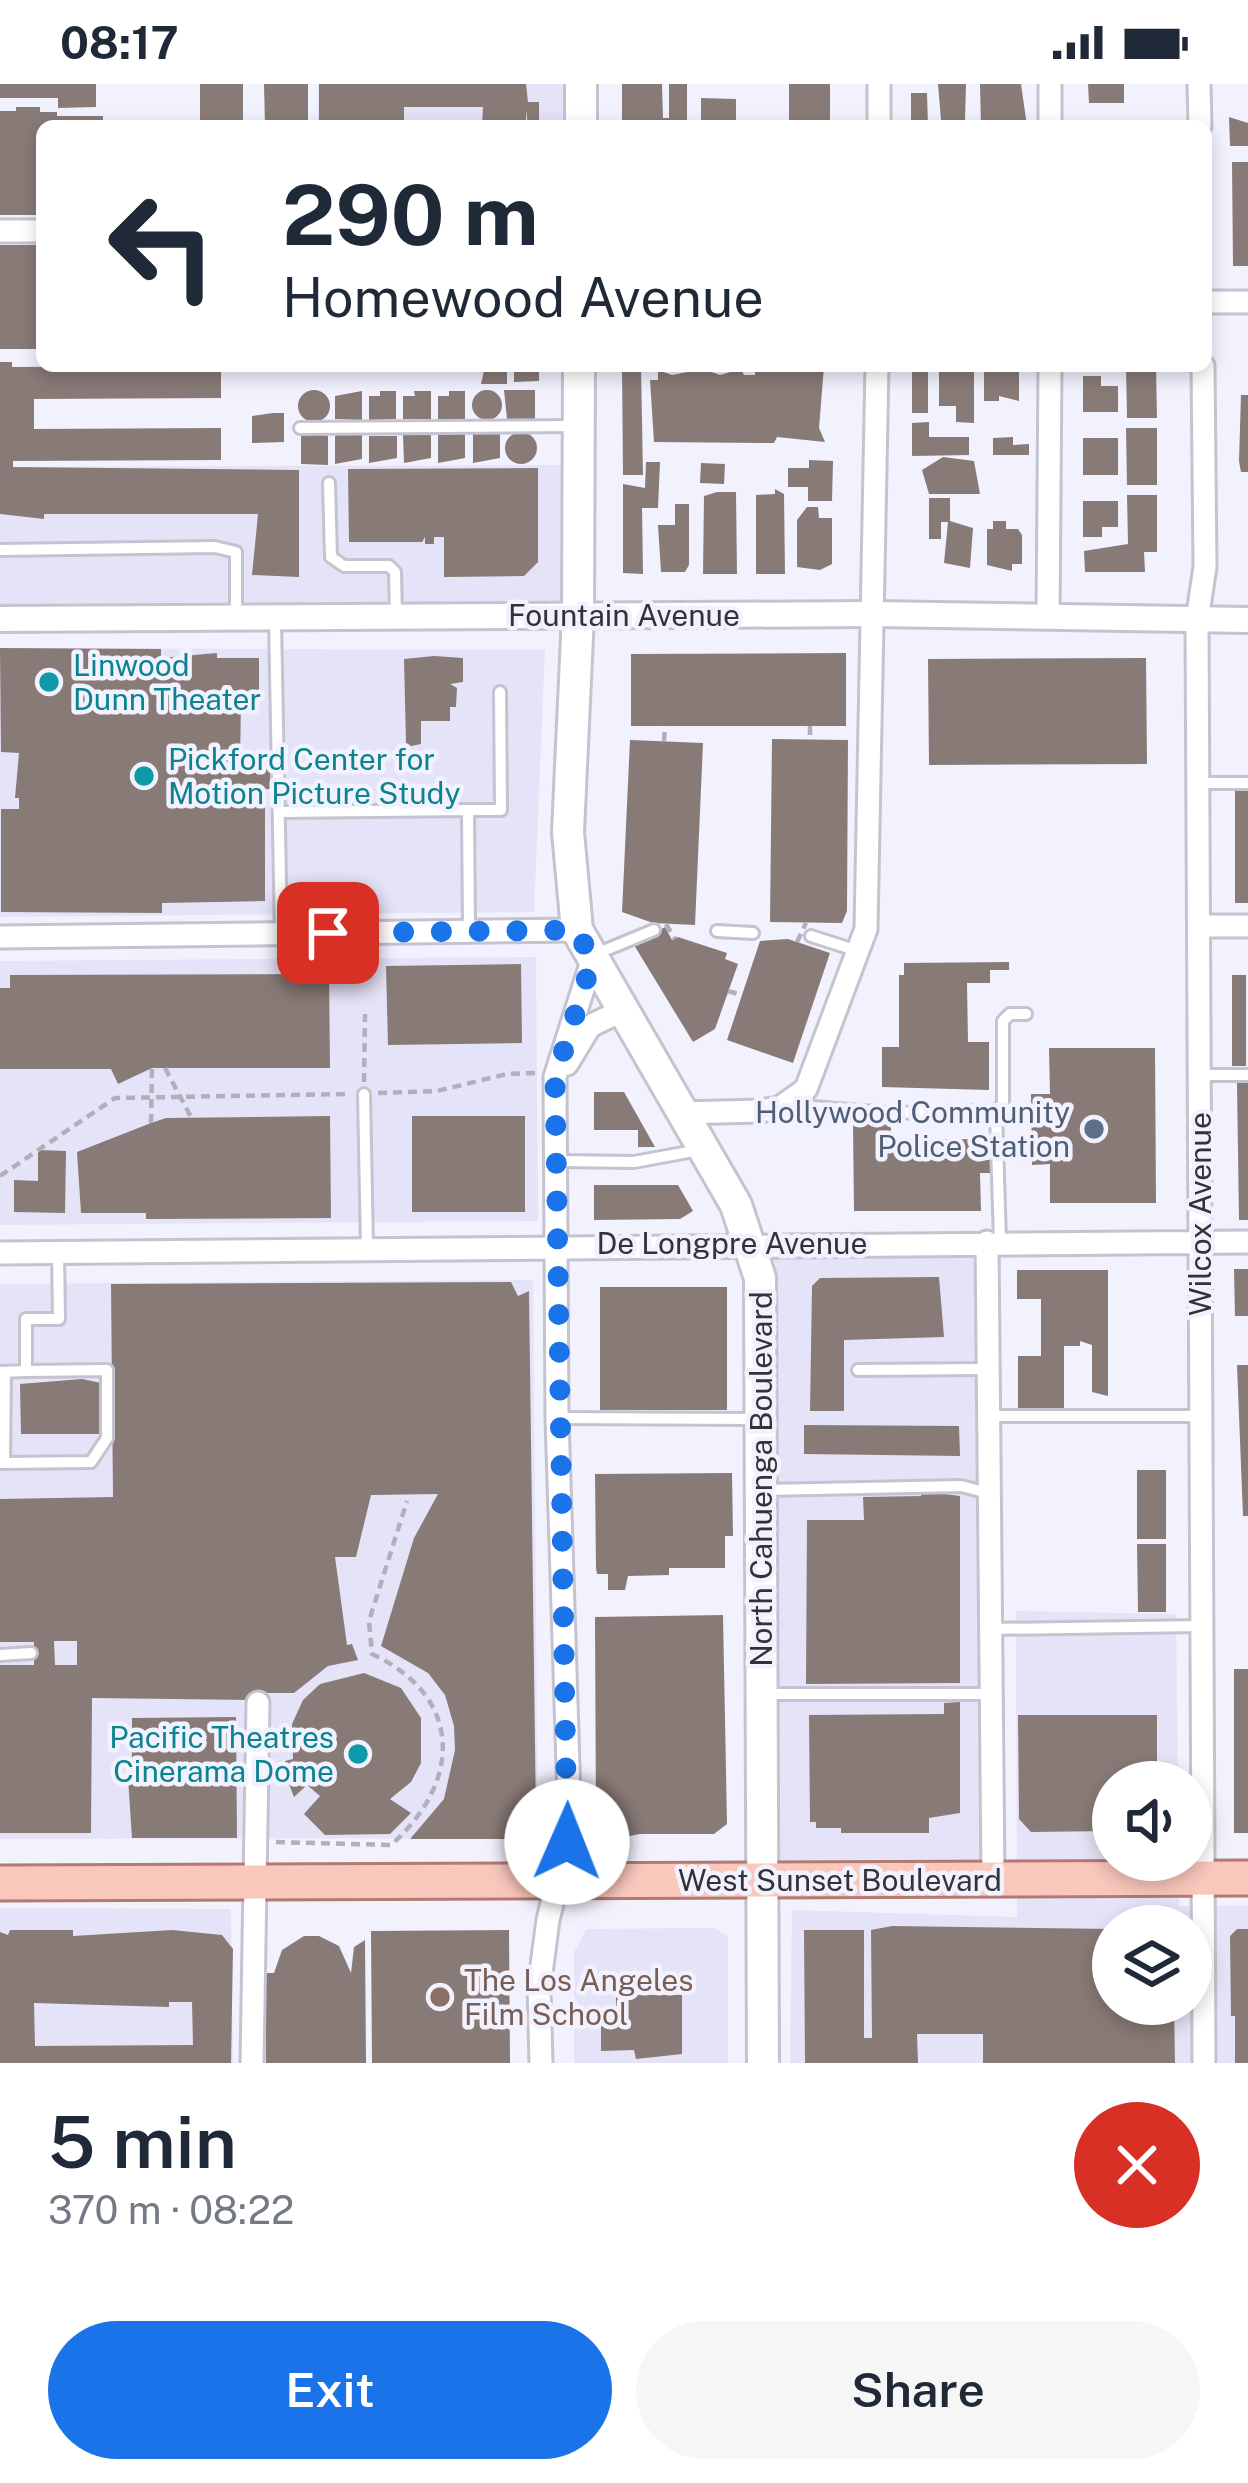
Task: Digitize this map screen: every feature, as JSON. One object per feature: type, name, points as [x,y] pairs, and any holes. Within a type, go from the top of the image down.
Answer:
[{"type":"main road","points":[[580,120],[581,84]]},
{"type":"main road","name":"North Cahuenga Boulevard","points":[[579,372],[578,615],[568,832],[586,950],[753,1244],[763,1318],[763,2063]]},
{"type":"main road","name":"West Sunset Boulevard","points":[[1212,1878],[1248,1878]]},
{"type":"main road","name":"West Sunset Boulevard","points":[[0,1882],[1092,1879]]},
{"type":"street","points":[[879,84],[879,120]]},
{"type":"street","points":[[1050,84],[1050,120]]},
{"type":"street","points":[[1199,84],[1200,120]]},
{"type":"street","points":[[0,231],[36,231]]},
{"type":"street","points":[[1212,302],[1248,302]]},
{"type":"street","points":[[680,1113],[760,1112],[784,1105],[806,1089],[817,1070],[866,929],[872,870],[877,372]]},
{"type":"street","points":[[1048,617],[1050,372]]},
{"type":"street","name":"Wilcox Avenue","points":[[1203,372],[1205,567],[1197,620],[1203,1761]]},
{"type":"street","name":"Fountain Avenue","points":[[0,619],[872,614],[1248,620]]},
{"type":"street","points":[[1198,926],[1248,926]]},
{"type":"street","points":[[0,937],[469,931],[586,950],[560,1050],[558,1093],[557,1418],[569,1829],[539,1988],[541,2063]]},
{"type":"street","points":[[558,1093],[570,1054],[590,1026],[621,1011]]},
{"type":"street","points":[[993,1879],[988,1370],[994,1242]]},
{"type":"street","name":"De Longpre Avenue","points":[[0,1253],[558,1244],[1248,1242]]},
{"type":"street","points":[[252,2063],[258,1703]]},
{"type":"street","name":"Wilcox Avenue","points":[[1204,1881],[1204,2063]]},
{"type":"lane","points":[[300,428],[578,426]]},
{"type":"lane","points":[[329,483],[331,557],[344,566],[389,566],[395,572],[396,616]]},
{"type":"lane","points":[[0,550],[215,547],[236,552],[236,617]]},
{"type":"lane","points":[[275,616],[281,934]]},
{"type":"lane","points":[[279,812],[501,810],[500,692]]},
{"type":"lane","points":[[1198,783],[1248,783]]},
{"type":"lane","points":[[468,810],[469,931]]},
{"type":"lane","points":[[586,950],[660,927]]},
{"type":"lane","points":[[717,931],[753,933]]},
{"type":"lane","points":[[811,936],[858,951]]},
{"type":"lane","points":[[784,1105],[887,1113],[996,1111],[1003,1104],[1003,1021],[1010,1014],[1027,1014]]},
{"type":"lane","points":[[1199,1075],[1248,1075]]},
{"type":"lane","points":[[364,1094],[368,1246]]},
{"type":"lane","points":[[994,1242],[996,1111]]},
{"type":"lane","points":[[557,1161],[634,1162],[702,1149]]},
{"type":"lane","points":[[26,1371],[26,1319],[58,1319],[58,1252]]},
{"type":"lane","points":[[107,1370],[106,1438],[91,1462],[2,1463],[2,1372],[107,1370]]},
{"type":"lane","points":[[857,1370],[988,1370]]},
{"type":"lane","points":[[988,1416],[1201,1416]]},
{"type":"lane","points":[[557,1418],[763,1419]]},
{"type":"lane","points":[[763,1490],[961,1486],[988,1493]]},
{"type":"lane","points":[[989,1629],[1202,1626]]},
{"type":"lane","points":[[0,1654],[31,1653]]},
{"type":"lane","points":[[763,1694],[990,1694]]},
{"type":"path","points":[[664,741],[665,726]]},
{"type":"path","points":[[810,726],[810,740]]},
{"type":"path","points":[[797,942],[806,922]]},
{"type":"path","points":[[660,927],[675,939]]},
{"type":"path","points":[[728,992],[742,995]]},
{"type":"path","points":[[364,1094],[365,1014]]},
{"type":"path","points":[[151,1123],[152,1068]]},
{"type":"path","points":[[165,1068],[191,1118]]},
{"type":"path","points":[[0,1176],[115,1098],[437,1091],[507,1074],[538,1073]]},
{"type":"path","points":[[275,1843],[280,1839],[391,1845],[417,1822],[434,1796],[442,1753],[438,1714],[413,1677],[372,1654],[369,1621],[406,1502]]},
{"type":"shaded area","points":[[318,84],[575,84],[575,120],[318,120]]},
{"type":"shaded area","points":[[575,465],[574,611],[0,615],[0,467]]},
{"type":"shaded area","name":"Pickford Center for Motion Picture Study","points":[[0,648],[545,650],[534,912],[0,917]]},
{"type":"shaded area","points":[[536,957],[538,1221],[0,1225],[0,961]]},
{"type":"shaded area","points":[[983,1245],[986,1691],[766,1691],[758,1248]]},
{"type":"shaded area","points":[[533,1280],[538,1838],[0,1839],[0,1284]]},
{"type":"shaded area","points":[[1016,1611],[1176,1614],[1178,1761],[1092,1761],[1092,1881],[1178,1881],[1179,1905],[1092,1905],[1092,2025],[1212,2025],[1212,1906],[1248,1906],[1248,2063],[790,2063],[792,1910],[1017,1917]]},
{"type":"shaded area","points":[[766,1698],[987,1698],[987,1876],[767,1876]]},
{"type":"shaded area","points":[[0,1908],[231,1909],[233,2063],[0,2063]]},
{"type":"shaded area","points":[[715,1928],[728,1937],[728,2063],[574,2063],[574,1952],[587,1929]]},
{"type":"building","points":[[0,84],[96,84],[96,107],[58,108],[58,98],[0,98]]},
{"type":"building","points":[[200,84],[243,84],[243,120],[200,120]]},
{"type":"building","points":[[264,84],[308,84],[308,120],[265,120]]},
{"type":"building","points":[[319,84],[526,84],[528,102],[539,102],[539,120],[527,120],[526,110],[526,120],[482,120],[483,107],[404,107],[404,120],[319,120]]},
{"type":"building","points":[[622,84],[662,84],[663,118],[669,118],[669,84],[687,84],[687,120],[622,120]]},
{"type":"building","points":[[789,84],[830,84],[830,120],[789,120]]},
{"type":"building","points":[[938,84],[966,84],[965,120],[941,120]]},
{"type":"building","points":[[980,84],[1021,84],[1026,120],[981,120]]},
{"type":"building","points":[[1088,84],[1124,84],[1124,103],[1089,103]]},
{"type":"building","points":[[911,93],[927,93],[928,120],[911,120]]},
{"type":"building","points":[[701,98],[736,99],[736,120],[701,120]]},
{"type":"building","points":[[16,107],[40,107],[40,112],[57,112],[57,116],[103,116],[103,120],[36,120],[36,215],[0,215],[0,111],[16,111]]},
{"type":"building","points":[[1229,117],[1248,123],[1248,146],[1230,146]]},
{"type":"building","points":[[1232,162],[1248,162],[1248,266],[1233,266]]},
{"type":"building","points":[[0,245],[36,245],[36,349],[0,349]]},
{"type":"building","points":[[0,362],[36,367],[36,372],[221,372],[221,398],[34,399],[34,429],[221,428],[221,460],[13,461],[13,467],[299,470],[299,577],[252,575],[258,514],[44,514],[44,519],[0,514]]},
{"type":"building","points":[[484,372],[507,372],[507,384],[481,384]]},
{"type":"building","points":[[514,372],[539,372],[539,381],[514,382]]},
{"type":"building","points":[[622,372],[641,372],[643,475],[623,475]]},
{"type":"building","points":[[658,372],[824,372],[819,428],[825,442],[777,437],[774,443],[654,442],[650,380],[658,380]]},
{"type":"building","points":[[912,372],[928,372],[928,413],[912,413]]},
{"type":"building","points":[[939,372],[974,372],[974,423],[956,422],[956,406],[939,406]]},
{"type":"building","points":[[984,372],[1019,372],[1019,401],[999,396],[999,401],[984,401]]},
{"type":"building","points":[[1126,372],[1156,372],[1157,418],[1127,418]]},
{"type":"building","points":[[1083,376],[1101,376],[1101,386],[1118,386],[1118,412],[1083,412]]},
{"type":"building","points":[[314,390],[325,395],[330,406],[325,417],[314,422],[303,417],[298,406],[303,395]]},
{"type":"building","points":[[487,390],[498,394],[502,405],[498,416],[487,420],[476,416],[472,405],[476,394]]},
{"type":"building","points":[[504,390],[535,390],[535,419],[507,419]]},
{"type":"building","points":[[362,391],[362,420],[335,419],[335,396]]},
{"type":"building","points":[[380,391],[396,391],[396,419],[369,420],[369,396],[380,396]]},
{"type":"building","points":[[414,391],[431,391],[431,419],[403,419],[403,396],[415,396]]},
{"type":"building","points":[[449,391],[465,391],[465,419],[438,419],[438,396],[449,396]]},
{"type":"building","points":[[1241,395],[1248,395],[1248,472],[1241,472],[1239,461]]},
{"type":"building","points":[[284,413],[284,442],[252,443],[252,416]]},
{"type":"building","points":[[929,422],[929,437],[969,437],[969,455],[912,456],[912,423]]},
{"type":"building","points":[[1126,428],[1157,428],[1157,485],[1127,485]]},
{"type":"building","points":[[343,432],[362,435],[362,459],[335,464],[335,436]]},
{"type":"building","points":[[521,432],[532,437],[537,448],[532,459],[521,464],[510,459],[505,448],[510,437]]},
{"type":"building","points":[[465,434],[465,458],[438,463],[438,435]]},
{"type":"building","points":[[473,434],[500,434],[500,458],[473,463]]},
{"type":"building","points":[[403,435],[431,435],[431,458],[404,463]]},
{"type":"building","points":[[301,436],[328,436],[328,465],[301,464]]},
{"type":"building","points":[[369,436],[397,436],[397,458],[369,463]]},
{"type":"building","points":[[1013,437],[1013,445],[1029,444],[1029,455],[993,455],[993,438]]},
{"type":"building","points":[[1083,438],[1118,438],[1118,475],[1083,475]]},
{"type":"building","points":[[943,457],[974,461],[980,494],[929,494],[922,470]]},
{"type":"building","points":[[809,460],[833,461],[832,501],[808,501],[808,487],[788,487],[788,468],[809,468]]},
{"type":"building","points":[[646,462],[660,462],[658,508],[642,508],[643,574],[623,573],[623,484],[645,488]]},
{"type":"building","points":[[701,463],[725,464],[724,484],[700,483]]},
{"type":"building","points":[[538,468],[538,562],[524,576],[444,577],[444,537],[434,537],[434,544],[425,544],[425,537],[422,542],[349,542],[348,469]]},
{"type":"building","points":[[775,489],[784,494],[785,574],[756,574],[756,495],[775,494]]},
{"type":"building","points":[[736,492],[737,574],[703,574],[704,496]]},
{"type":"building","points":[[1127,495],[1157,495],[1157,552],[1144,552],[1145,572],[1085,572],[1084,551],[1128,544]]},
{"type":"building","points":[[929,498],[950,498],[950,521],[973,528],[970,568],[944,563],[948,522],[941,522],[941,539],[929,539]]},
{"type":"building","points":[[1083,501],[1118,501],[1118,527],[1102,527],[1102,537],[1083,537]]},
{"type":"building","points":[[675,504],[689,504],[689,565],[685,572],[661,572],[658,525],[675,525]]},
{"type":"building","points":[[807,507],[818,507],[819,518],[832,518],[832,564],[820,570],[797,567],[797,520]]},
{"type":"building","points":[[993,521],[1006,521],[1006,529],[1018,529],[1022,535],[1022,564],[1012,564],[1012,571],[987,565],[987,529],[993,529]]},
{"type":"building","name":"Pickford Center for Motion Picture Study","points":[[0,648],[161,649],[161,658],[217,653],[217,658],[259,658],[259,704],[241,704],[240,759],[272,755],[272,789],[265,789],[265,901],[162,903],[162,913],[1,912],[1,809],[19,809],[19,798],[15,798],[19,753],[1,752]]},
{"type":"building","points":[[846,653],[846,726],[631,726],[631,654]]},
{"type":"building","points":[[463,658],[463,682],[450,684],[457,688],[450,721],[421,721],[421,744],[411,746],[406,743],[404,659]]},
{"type":"building","points":[[1146,658],[1147,764],[929,765],[928,659]]},
{"type":"building","points":[[772,739],[848,740],[847,911],[842,923],[770,922]]},
{"type":"building","points":[[630,740],[703,743],[695,925],[653,923],[622,912]]},
{"type":"building","points":[[1235,787],[1248,787],[1248,903],[1235,903]]},
{"type":"building","points":[[665,927],[672,940],[678,937],[727,953],[725,959],[738,964],[715,1029],[693,1042],[634,945]]},
{"type":"building","points":[[788,939],[830,953],[793,1063],[727,1040],[760,941]]},
{"type":"building","points":[[1009,962],[1009,970],[990,970],[990,983],[967,983],[968,1042],[989,1042],[989,1090],[882,1087],[882,1047],[899,1047],[899,975],[904,975],[904,963]]},
{"type":"building","points":[[521,964],[522,1043],[388,1045],[386,966]]},
{"type":"building","points":[[329,974],[330,1068],[152,1068],[118,1084],[111,1069],[0,1069],[0,988],[10,988],[10,975]]},
{"type":"building","points":[[1232,975],[1246,975],[1246,1066],[1232,1066]]},
{"type":"building","name":"Hollywood Community Police Station","points":[[1049,1048],[1155,1048],[1156,1203],[1050,1203],[1050,1164],[1032,1165],[1031,1094],[1050,1094]]},
{"type":"building","points":[[1237,1083],[1248,1083],[1248,1220],[1239,1220]]},
{"type":"building","points":[[594,1092],[624,1092],[655,1147],[638,1147],[638,1130],[594,1130]]},
{"type":"building","points":[[330,1116],[331,1218],[146,1219],[146,1213],[81,1213],[77,1152],[151,1123],[166,1118]]},
{"type":"building","points":[[412,1116],[525,1116],[525,1212],[412,1212]]},
{"type":"building","points":[[853,1124],[891,1124],[891,1140],[980,1139],[980,1160],[990,1160],[990,1173],[980,1173],[981,1211],[854,1211]]},
{"type":"building","points":[[38,1150],[66,1151],[65,1213],[14,1212],[14,1180],[38,1181]]},
{"type":"building","points":[[594,1185],[678,1185],[693,1211],[680,1219],[594,1220]]},
{"type":"building","points":[[1234,1269],[1248,1269],[1248,1316],[1235,1316]]},
{"type":"building","points":[[1017,1270],[1108,1270],[1108,1396],[1092,1392],[1092,1345],[1080,1341],[1080,1346],[1064,1346],[1064,1408],[1018,1408],[1018,1356],[1041,1356],[1041,1299],[1017,1299]]},
{"type":"building","points":[[939,1277],[944,1337],[844,1340],[844,1411],[810,1411],[812,1286],[820,1278]]},
{"type":"building","points":[[511,1282],[518,1296],[529,1291],[536,1819],[516,1839],[410,1839],[444,1799],[455,1750],[454,1726],[445,1695],[428,1673],[381,1646],[414,1538],[438,1494],[371,1495],[356,1557],[335,1557],[347,1645],[352,1644],[358,1660],[328,1666],[294,1693],[253,1693],[253,1700],[92,1698],[91,1833],[0,1833],[0,1665],[34,1665],[34,1642],[0,1642],[0,1499],[113,1497],[111,1284]],"holes":[[[54,1641],[77,1641],[77,1665],[55,1665]]]},
{"type":"building","points":[[600,1287],[727,1287],[727,1410],[600,1410]]},
{"type":"building","points":[[1237,1365],[1248,1365],[1248,1516],[1243,1516]]},
{"type":"building","points":[[82,1379],[101,1383],[103,1434],[21,1434],[20,1384]]},
{"type":"building","points":[[804,1425],[959,1426],[960,1456],[804,1454]]},
{"type":"building","points":[[1137,1470],[1166,1470],[1166,1539],[1137,1539]]},
{"type":"building","points":[[732,1473],[733,1536],[725,1536],[725,1568],[669,1568],[669,1575],[628,1576],[625,1590],[608,1590],[608,1574],[597,1574],[596,1568],[595,1474]]},
{"type":"building","points":[[921,1491],[960,1496],[960,1683],[806,1684],[807,1520],[864,1520],[863,1497],[921,1496]]},
{"type":"building","points":[[1137,1544],[1166,1544],[1166,1612],[1138,1612]]},
{"type":"building","points":[[723,1615],[727,1824],[714,1834],[640,1834],[608,1840],[596,1823],[595,1617]]},
{"type":"building","points":[[1234,1669],[1248,1669],[1248,1833],[1234,1833]]},
{"type":"building","name":"Pacific Theatres Cinerama Dome","points":[[364,1673],[401,1688],[421,1718],[421,1763],[411,1782],[390,1799],[411,1813],[390,1834],[325,1835],[304,1814],[320,1796],[307,1785],[294,1797],[289,1784],[285,1761],[293,1759],[292,1724],[303,1700],[320,1684]]},
{"type":"building","points":[[960,1702],[960,1813],[929,1818],[929,1833],[841,1833],[841,1828],[816,1828],[816,1822],[810,1822],[809,1715],[944,1714],[944,1703]]},
{"type":"building","points":[[1018,1715],[1157,1715],[1157,1761],[1092,1761],[1092,1831],[1031,1832],[1019,1819]]},
{"type":"building","points":[[236,1717],[237,1838],[132,1838],[128,1778],[132,1778],[132,1718]]},
{"type":"building","points":[[892,1926],[1092,1929],[1092,2025],[1174,2025],[1175,2063],[983,2063],[983,2034],[917,2034],[918,2063],[805,2063],[804,1930],[864,1930],[864,2038],[872,2038],[871,1930]]},
{"type":"building","points":[[1237,1929],[1248,1929],[1248,2063],[1235,2063],[1235,2016],[1231,2016],[1230,1936]]},
{"type":"building","points":[[10,1930],[73,1930],[73,1936],[172,1930],[222,1935],[233,1949],[231,2063],[0,2063],[0,1932],[8,1935]],"holes":[[[169,2002],[192,2002],[193,2045],[35,2046],[34,2003],[169,2007]]]},
{"type":"building","name":"The Los Angeles Film School","points":[[509,1930],[510,2063],[372,2063],[371,1931]]},
{"type":"building","points":[[304,1936],[319,1936],[339,1946],[351,1973],[354,1947],[365,1940],[366,2063],[266,2063],[266,1973],[274,1973],[282,1950]]},
{"type":"building","points":[[616,1995],[682,1995],[682,2054],[636,2059],[634,2050],[601,2051],[601,2018],[616,2018]]},
{"type":"place","name":"Linwood Dunn Theater","points":[[49,682]]},
{"type":"place","name":"Pickford Center for Motion Picture Study","points":[[144,776]]},
{"type":"place","name":"Hollywood Community Police Station","points":[[1094,1129]]},
{"type":"place","name":"Pacific Theatres Cinerama Dome","points":[[358,1754]]},
{"type":"place","name":"The Los Angeles Film School","points":[[440,1997]]},
{"type":"route","points":[[328,933],[577,930],[592,961],[560,1050],[555,1078],[567,1842]]}]
